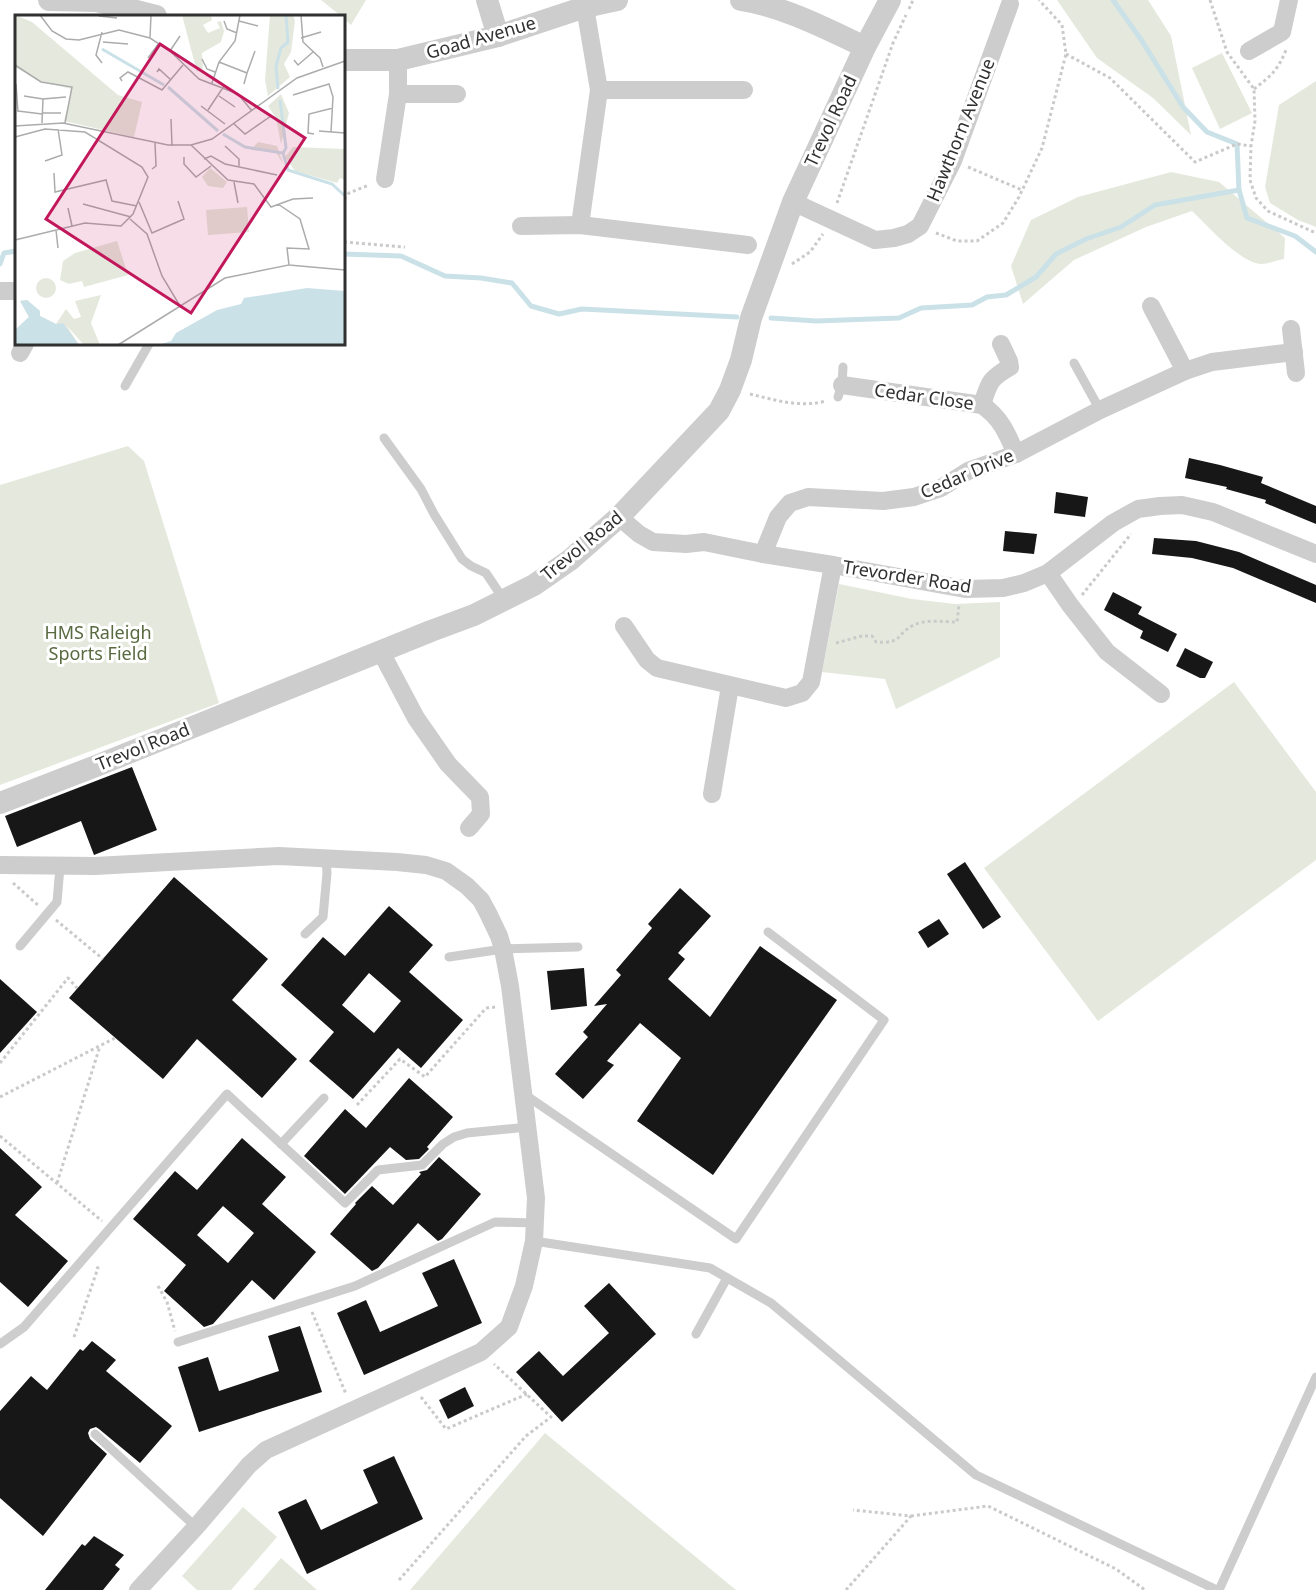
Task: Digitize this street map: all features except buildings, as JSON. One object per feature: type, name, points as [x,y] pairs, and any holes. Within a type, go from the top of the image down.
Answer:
[{"type":"street","points":[[49,0],[97,1],[152,15]]},
{"type":"street","points":[[487,0],[498,36]]},
{"type":"street","name":"Goad Avenue","points":[[345,60],[398,60],[498,36],[585,7],[617,0]]},
{"type":"street","points":[[741,0],[807,19],[865,47]]},
{"type":"street","name":"Trevol Road","points":[[0,803],[474,615],[534,585],[570,560],[620,517],[719,411],[730,390],[741,360],[751,318],[793,202],[865,47],[890,0]]},
{"type":"street","points":[[1249,51],[1282,32],[1289,0]]},
{"type":"street","name":"Hawthorn Avenue","points":[[920,226],[952,161],[1010,4]]},
{"type":"street","points":[[580,225],[599,90],[585,7]]},
{"type":"street","points":[[385,179],[398,94],[398,60]]},
{"type":"street","points":[[599,90],[744,90]]},
{"type":"street","points":[[398,94],[457,94]]},
{"type":"street","points":[[793,202],[875,240],[908,234],[920,226]]},
{"type":"street","points":[[521,226],[580,225],[748,244]]},
{"type":"street","points":[[1151,306],[1185,370]]},
{"type":"street","points":[[1291,329],[1296,373]]},
{"type":"street","points":[[982,405],[988,384],[993,377],[1010,367],[1001,344]]},
{"type":"street","name":"Cedar Drive","points":[[763,554],[778,517],[790,503],[808,497],[883,501],[914,497],[941,488],[968,471],[1016,454],[1100,410],[1185,370],[1212,363],[1294,352]]},
{"type":"street","name":"Cedar Close","points":[[841,383],[982,405],[994,413],[1002,424],[1016,454]]},
{"type":"street","name":"Trevorder Road","points":[[620,517],[639,534],[653,542],[686,544],[704,542],[960,588],[1003,588],[1024,584],[1048,573],[1113,523],[1138,509],[1160,506],[1182,505],[1213,512],[1316,554]]},
{"type":"street","points":[[624,626],[647,660],[657,668],[786,698],[802,693],[811,682],[833,565]]},
{"type":"street","points":[[1048,573],[1072,608],[1107,651],[1161,694]]},
{"type":"street","points":[[381,652],[416,718],[448,764],[480,797],[481,814],[469,828]]},
{"type":"street","points":[[712,794],[730,686]]},
{"type":"street","points":[[0,865],[60,867],[279,856],[426,865],[446,871],[468,886],[481,900],[500,936],[503,949],[513,1006],[536,1198],[534,1232],[524,1286],[509,1327],[481,1352],[266,1450],[249,1465],[138,1590]]},
{"type":"lane","points":[[125,386],[148,345]]},
{"type":"lane","points":[[1074,363],[1100,410]]},
{"type":"lane","points":[[384,438],[421,489],[462,559],[486,573],[504,600]]},
{"type":"lane","points":[[305,934],[323,916],[326,859]]},
{"type":"lane","points":[[20,946],[57,902],[60,867]]},
{"type":"lane","points":[[524,1094],[736,1239],[884,1020],[768,932]]},
{"type":"lane","points":[[449,957],[503,949],[578,947]]},
{"type":"lane","points":[[0,1344],[24,1327],[226,1094],[345,1203],[378,1170],[422,1165],[443,1144],[454,1137],[467,1133],[528,1127]]},
{"type":"lane","points":[[281,1144],[324,1098]]},
{"type":"lane","points":[[178,1342],[355,1286],[495,1222],[710,1268],[771,1304],[976,1475],[1218,1590],[1316,1377]]},
{"type":"lane","points":[[696,1334],[727,1278]]},
{"type":"lane","points":[[95,1434],[196,1527]]},
{"type":"path","points":[[769,267],[787,267],[810,252],[832,220],[889,54],[913,0]]},
{"type":"path","points":[[920,226],[957,241],[978,241],[1003,223],[1022,190],[1042,148],[1066,54],[1062,25],[1039,0]]},
{"type":"path","points":[[1210,0],[1227,52],[1254,89],[1255,121],[1251,146],[1251,180],[1256,198],[1268,211],[1316,233]]},
{"type":"path","points":[[1254,89],[1267,80],[1280,65],[1291,37],[1282,32]]},
{"type":"path","points":[[1066,54],[1110,78],[1195,162],[1238,144],[1251,146]]},
{"type":"path","points":[[952,161],[1022,190]]},
{"type":"path","points":[[345,198],[349,193],[385,179]]},
{"type":"path","points":[[345,242],[405,247]]},
{"type":"path","points":[[730,390],[795,404],[817,403],[841,383]]},
{"type":"path","points":[[1072,608],[1130,535]]},
{"type":"path","points":[[818,648],[862,636],[872,636],[876,642],[892,642],[913,626],[923,622],[957,622],[960,588]]},
{"type":"path","points":[[0,1063],[68,978],[77,988]]},
{"type":"path","points":[[357,1105],[400,1059],[425,1077],[486,1008],[513,1006]]},
{"type":"path","points":[[0,1097],[115,1038]]},
{"type":"path","points":[[57,1183],[100,1046]]},
{"type":"path","points":[[0,1136],[110,1228]]},
{"type":"path","points":[[74,1337],[98,1268],[84,1258]]},
{"type":"path","points":[[159,1286],[167,1302],[178,1342]]},
{"type":"path","points":[[308,1302],[353,1410]]},
{"type":"path","points":[[399,1580],[526,1437],[551,1417],[481,1352]]},
{"type":"path","points":[[411,1384],[446,1429],[526,1394]]},
{"type":"path","points":[[853,1510],[910,1516],[987,1506],[1116,1569],[1145,1590]]},
{"type":"path","points":[[846,1590],[910,1516]]},
{"type":"green space","points":[[321,0],[366,0],[351,25],[345,20],[345,15],[340,15]]},
{"type":"green space","points":[[1057,0],[1148,0],[1171,36],[1191,135],[1153,98],[1097,58]]},
{"type":"green space","points":[[1222,53],[1252,113],[1220,129],[1192,68]]},
{"type":"green space","points":[[1316,81],[1316,227],[1298,220],[1270,203],[1265,187],[1279,105]]},
{"type":"green space","points":[[1171,172],[1219,182],[1285,238],[1284,259],[1261,264],[1243,257],[1192,211],[1146,227],[1074,260],[1023,304],[1011,266],[1031,220],[1078,197]]},
{"type":"green space","name":"HMS Raleigh Sports Field","points":[[128,446],[144,461],[219,703],[0,785],[0,485]]},
{"type":"green space","points":[[839,584],[912,599],[955,604],[1000,602],[1000,657],[896,709],[885,679],[822,672]]},
{"type":"green space","points":[[1234,682],[1316,792],[1316,860],[1098,1021],[984,868]]},
{"type":"green space","points":[[545,1433],[736,1590],[410,1590]]},
{"type":"green space","points":[[243,1507],[277,1537],[231,1590],[197,1590],[182,1576]]},
{"type":"green space","points":[[281,1558],[317,1590],[253,1590]]},
{"type":"waterway","points":[[1113,0],[1142,41],[1183,107],[1207,132],[1237,144],[1239,190]]},
{"type":"waterway","points":[[771,318],[816,321],[899,318],[921,308],[972,305],[987,297],[1006,295],[1036,277],[1056,254],[1086,239],[1121,227],[1155,205],[1239,190],[1247,218],[1295,236],[1316,252]]},
{"type":"waterway","points":[[0,264],[4,253],[15,251]]},
{"type":"waterway","points":[[345,254],[401,256],[445,276],[512,283],[531,306],[559,314],[582,309],[737,317]]}]
